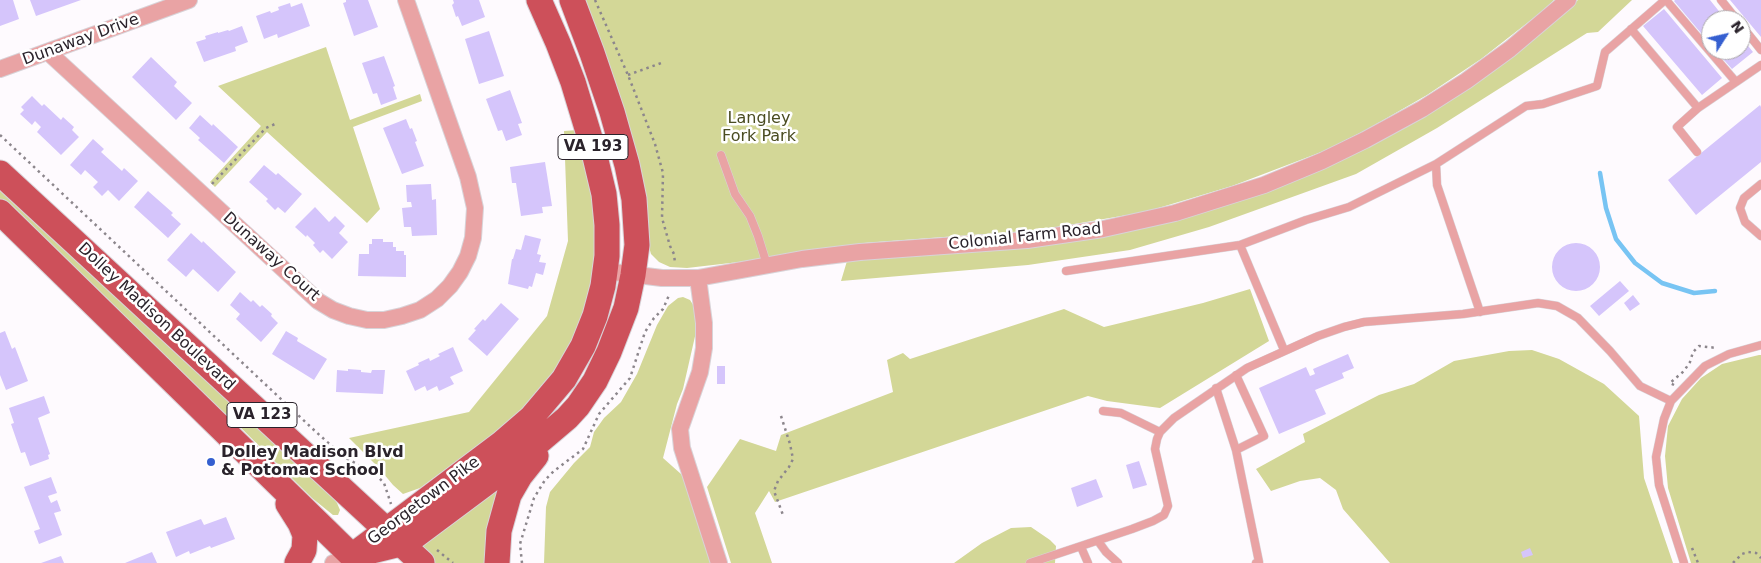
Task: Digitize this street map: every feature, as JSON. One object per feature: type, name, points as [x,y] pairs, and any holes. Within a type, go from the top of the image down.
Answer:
[{"type":"main road","name":"Georgetown Pike","points":[[402,531],[517,431],[551,396],[571,368],[583,346],[600,301],[607,241],[606,209],[597,163],[573,82],[539,0]]},
{"type":"main road","name":"Georgetown Pike","points":[[348,561],[402,531],[521,457],[567,418],[591,387],[610,352],[626,308],[633,275],[637,245],[636,216],[628,165],[601,78],[572,0]]},
{"type":"main road","name":"Dolley Madison Boulevard","points":[[0,172],[402,531],[422,563]]},
{"type":"main road","name":"Dolley Madison Boulevard","points":[[0,212],[270,477],[348,561]]},
{"type":"main road","points":[[497,563],[499,531],[511,490],[527,466],[567,418]]},
{"type":"main road","points":[[270,477],[303,527],[305,545],[297,563]]},
{"type":"street","name":"Dunaway Drive","points":[[0,69],[189,0]]},
{"type":"street","name":"Dunaway Court","points":[[48,52],[318,301],[333,310],[358,318],[384,320],[420,310],[437,299],[460,272],[468,256],[473,238],[474,208],[468,177],[406,0]]},
{"type":"street","name":"Colonial Farm Road","points":[[605,271],[662,278],[698,278],[802,259],[860,252],[1027,240],[1104,229],[1175,213],[1264,185],[1322,161],[1365,140],[1422,109],[1466,81],[1510,49],[1568,0]]},
{"type":"street","points":[[698,278],[704,323],[704,348],[700,372],[680,429],[684,456],[719,563]]},
{"type":"lane","points":[[1066,271],[1240,245],[1306,220],[1349,208],[1436,164],[1526,106],[1543,104],[1597,86],[1605,52],[1666,0],[1736,82]]},
{"type":"lane","points":[[1721,0],[1729,10]]},
{"type":"lane","points":[[1631,30],[1698,108]]},
{"type":"lane","points":[[1751,38],[1761,50]]},
{"type":"lane","points":[[1697,152],[1677,127],[1698,108],[1761,65]]},
{"type":"lane","points":[[721,155],[735,194],[750,216],[767,265]]},
{"type":"lane","points":[[1436,164],[1437,185],[1480,312]]},
{"type":"lane","points":[[1761,184],[1744,198],[1740,208],[1745,222],[1761,236]]},
{"type":"lane","points":[[1240,245],[1284,350]]},
{"type":"lane","points":[[1030,563],[1098,541],[1153,521],[1164,515],[1168,510],[1168,506],[1155,449],[1160,432],[1174,418],[1247,368],[1284,350],[1344,327],[1364,322],[1480,312],[1538,303],[1557,306],[1578,318],[1640,386],[1671,401]]},
{"type":"lane","points":[[1684,563],[1658,485],[1656,458],[1660,434],[1671,401],[1696,374],[1714,361],[1729,354],[1761,345]]},
{"type":"lane","points":[[1236,375],[1264,436],[1236,450]]},
{"type":"lane","points":[[1216,388],[1236,450],[1259,562],[1256,563]]},
{"type":"lane","points":[[1103,411],[1121,413],[1160,432]]},
{"type":"lane","points":[[1098,541],[1118,563]]},
{"type":"lane","points":[[1081,547],[1088,563]]},
{"type":"path","points":[[595,0],[628,75],[655,144],[663,173],[662,218],[674,254],[675,265]]},
{"type":"path","points":[[628,75],[664,62]]},
{"type":"path","points":[[202,194],[266,128],[275,124]]},
{"type":"path","points":[[0,135],[315,431],[344,457],[375,474],[384,484],[402,531],[453,563]]},
{"type":"path","points":[[522,563],[520,544],[534,498],[545,480],[583,449],[599,414],[630,378],[645,332],[666,304],[670,290]]},
{"type":"path","points":[[1680,390],[1670,382],[1684,371],[1690,362],[1693,352],[1699,346],[1719,348]]},
{"type":"path","points":[[781,416],[790,444],[792,459],[774,492],[783,515]]},
{"type":"path","points":[[1691,545],[1698,563]]},
{"type":"path","points":[[1734,563],[1742,554],[1748,552],[1756,553],[1761,558]]},
{"type":"green space","name":"Langley Fork Park","points":[[579,0],[1554,0],[1481,59],[1427,95],[1366,130],[1324,151],[1232,186],[1145,212],[1039,230],[864,243],[687,268],[670,267],[659,262],[651,254]]},
{"type":"green space","points":[[1578,0],[1632,0],[1598,32],[1587,33],[1437,128],[1356,174],[1209,227],[1130,250],[1028,265],[841,281],[847,261],[996,250],[1269,189],[1509,58]]},
{"type":"green space","points":[[326,47],[350,120],[420,94],[422,101],[353,127],[380,209],[367,223],[267,132],[215,187],[210,182],[261,126],[218,86]]},
{"type":"green space","points":[[578,130],[584,142],[601,253],[574,348],[516,417],[420,488],[403,494],[349,438],[469,412],[547,316],[568,241],[564,131]]},
{"type":"green space","points":[[0,184],[329,491],[340,510],[338,515],[333,515],[312,498],[237,424],[98,301],[0,205]]},
{"type":"green space","points":[[1250,289],[1269,341],[1160,408],[1107,401],[1088,396],[775,502],[769,491],[755,513],[772,563],[731,563],[707,487],[740,439],[776,451],[781,435],[893,392],[887,360],[903,353],[910,359],[1064,309],[1104,327],[1203,303]]},
{"type":"green space","points":[[683,297],[690,300],[697,311],[696,332],[683,389],[677,404],[663,458],[681,474],[686,483],[716,563],[544,563],[546,507],[550,492],[590,447],[594,432],[604,418],[621,402],[637,374],[657,325],[668,306],[678,298]]},
{"type":"green space","points":[[1532,350],[1559,359],[1604,384],[1639,416],[1644,478],[1673,563],[1390,563],[1343,509],[1336,490],[1320,478],[1300,481],[1271,491],[1256,469],[1305,442],[1303,434],[1379,395],[1414,384],[1454,361],[1509,351]]},
{"type":"green space","points":[[1761,355],[1761,563],[1691,563],[1668,488],[1665,456],[1668,426],[1682,399],[1701,378],[1722,364]]},
{"type":"green space","points":[[525,460],[489,563],[435,563],[412,543]]},
{"type":"green space","points":[[1031,527],[1056,546],[1055,563],[954,563],[982,543],[1011,528]]},
{"type":"building","points":[[0,0],[13,0],[19,19],[0,26]]},
{"type":"building","points":[[30,0],[81,0],[36,16]]},
{"type":"building","points":[[346,0],[368,0],[378,27],[354,36],[343,3]]},
{"type":"building","points":[[453,0],[479,0],[485,17],[462,26],[458,16],[456,17],[452,5],[454,3]]},
{"type":"building","points":[[1710,0],[1718,10],[1701,10],[1701,33],[1674,1]]},
{"type":"building","points":[[1730,0],[1761,0],[1761,37],[1751,25],[1751,10],[1738,10]]},
{"type":"building","points":[[290,3],[291,7],[302,3],[310,26],[278,38],[277,34],[264,39],[256,16],[279,10],[278,7]]},
{"type":"building","points":[[1664,9],[1701,53],[1701,60],[1707,60],[1722,78],[1702,95],[1643,26]]},
{"type":"building","points":[[242,26],[248,42],[235,47],[236,51],[204,62],[196,42],[206,39],[205,36]]},
{"type":"building","points":[[489,31],[504,76],[479,84],[465,39]]},
{"type":"building","points":[[384,56],[395,86],[393,87],[397,99],[381,105],[377,93],[373,94],[362,63]]},
{"type":"building","points":[[151,57],[177,82],[174,86],[192,103],[176,120],[132,77]]},
{"type":"building","points":[[1724,60],[1743,60],[1732,69]]},
{"type":"building","points":[[510,90],[522,123],[518,124],[522,135],[506,141],[502,130],[498,131],[486,99]]},
{"type":"building","points":[[32,96],[61,120],[63,117],[74,127],[72,130],[79,137],[61,155],[37,132],[41,127],[35,121],[32,125],[20,114],[24,110],[21,107]]},
{"type":"building","points":[[1760,105],[1761,162],[1696,215],[1668,180]]},
{"type":"building","points":[[200,115],[238,147],[224,163],[198,140],[200,138],[189,128]]},
{"type":"building","points":[[406,119],[417,141],[415,142],[424,166],[402,174],[383,128]]},
{"type":"building","points":[[93,139],[104,149],[101,152],[122,171],[124,168],[138,181],[119,201],[108,190],[102,196],[93,187],[98,182],[85,170],[81,175],[70,165]]},
{"type":"building","points":[[545,162],[552,206],[542,207],[543,213],[521,216],[516,183],[512,183],[510,167]]},
{"type":"building","points":[[264,165],[276,175],[278,173],[302,194],[285,213],[278,207],[275,210],[266,201],[268,199],[249,182]]},
{"type":"building","points":[[431,184],[432,200],[436,199],[437,235],[412,236],[411,227],[404,227],[402,208],[412,207],[411,202],[407,202],[406,185]]},
{"type":"building","points":[[148,191],[173,213],[171,215],[181,224],[168,238],[134,207]]},
{"type":"building","points":[[315,207],[329,222],[335,216],[345,226],[339,233],[348,242],[332,259],[323,250],[320,253],[313,245],[315,243],[295,227]]},
{"type":"building","points":[[191,233],[202,243],[203,241],[236,272],[218,292],[193,269],[186,277],[167,260]]},
{"type":"building","points":[[525,235],[541,239],[537,254],[541,255],[539,262],[546,263],[543,275],[536,273],[532,287],[529,286],[528,289],[508,284],[512,259],[516,249],[521,250]]},
{"type":"building","points":[[372,239],[383,239],[383,242],[393,242],[393,247],[396,247],[396,251],[404,251],[404,255],[406,255],[406,277],[358,276],[359,254],[369,254],[369,244],[372,244]]},
{"type":"building","points":[[1576,243],[1585,245],[1593,250],[1598,258],[1600,267],[1598,276],[1593,284],[1585,289],[1576,291],[1567,289],[1559,284],[1554,276],[1552,267],[1554,258],[1559,250],[1567,245]]},
{"type":"building","points":[[1620,281],[1629,291],[1599,316],[1590,306]]},
{"type":"building","points":[[240,292],[251,302],[253,300],[260,307],[262,305],[278,323],[261,342],[236,319],[240,314],[230,305]]},
{"type":"building","points":[[1633,295],[1640,304],[1630,311],[1624,303]]},
{"type":"building","points":[[501,303],[519,319],[487,356],[468,339],[483,319],[485,321]]},
{"type":"building","points":[[5,331],[12,349],[15,347],[28,381],[6,390],[0,375],[0,333]]},
{"type":"building","points":[[286,331],[298,338],[297,341],[327,359],[314,380],[272,354]]},
{"type":"building","points":[[453,347],[463,371],[450,377],[454,384],[439,391],[437,386],[427,391],[425,386],[415,391],[406,371],[429,358],[430,361],[440,356],[438,354]]},
{"type":"building","points":[[1348,354],[1354,368],[1342,373],[1344,378],[1315,390],[1326,414],[1279,434],[1259,388],[1306,367],[1310,376],[1315,374],[1313,369]]},
{"type":"building","points":[[717,366],[725,366],[725,384],[717,384]]},
{"type":"building","points":[[348,369],[371,373],[372,370],[385,370],[383,394],[336,392],[337,370],[348,371]]},
{"type":"building","points":[[44,396],[50,413],[38,418],[50,454],[48,455],[49,459],[30,466],[25,452],[21,453],[11,424],[14,423],[9,408]]},
{"type":"building","points":[[1139,461],[1147,485],[1133,489],[1126,465]]},
{"type":"building","points":[[51,477],[57,493],[48,496],[51,503],[57,500],[61,511],[54,513],[62,535],[39,544],[34,531],[40,529],[24,487]]},
{"type":"building","points":[[1096,479],[1103,497],[1077,507],[1071,488]]},
{"type":"building","points":[[226,517],[235,539],[190,554],[189,551],[176,557],[166,532],[201,519],[204,525]]},
{"type":"building","points":[[1530,548],[1533,555],[1523,558],[1521,552]]},
{"type":"building","points":[[152,552],[157,563],[125,563]]},
{"type":"building","points":[[61,556],[64,563],[41,563]]},
{"type":"waterway","points":[[1600,173],[1606,208],[1616,239],[1635,263],[1662,283],[1694,293],[1715,291]]},
{"type":"place","name":"Dolley Madison Blvd & Potomac School","points":[[211,462]]}]
